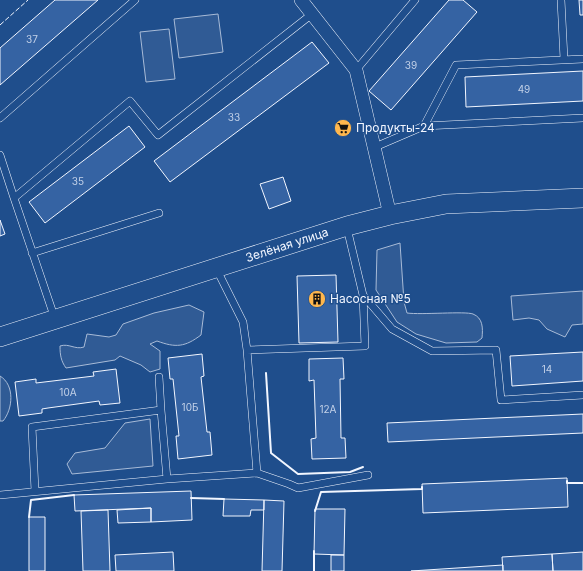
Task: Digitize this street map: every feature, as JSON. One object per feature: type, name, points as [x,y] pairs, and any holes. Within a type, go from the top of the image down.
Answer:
[{"type":"main road","name":"Зелёная улица","points":[[0,337],[347,226],[390,215],[446,204],[583,198]]},
{"type":"street","points":[[301,0],[356,70],[390,215]]},
{"type":"lane","points":[[0,118],[135,0]]},
{"type":"lane","points":[[356,70],[415,0]]},
{"type":"lane","points":[[561,0],[564,60]]},
{"type":"lane","points":[[14,198],[130,101],[158,135],[312,14]]},
{"type":"lane","points":[[424,126],[456,65],[583,59]]},
{"type":"lane","points":[[375,147],[424,126],[583,118]]},
{"type":"lane","points":[[0,155],[54,319]]},
{"type":"lane","points":[[32,253],[159,213]]},
{"type":"lane","points":[[247,350],[365,346],[363,295],[347,226]]},
{"type":"lane","points":[[216,268],[243,322],[247,350],[256,473]]},
{"type":"lane","points":[[363,295],[392,329],[432,351],[496,350],[501,400],[583,396]]},
{"type":"lane","points":[[159,377],[167,479]]},
{"type":"lane","points":[[35,491],[32,427],[161,410]]},
{"type":"lane","points":[[0,495],[167,479],[256,473],[298,488],[368,475]]},
{"type":"shaded area","points":[[218,14],[223,52],[179,58],[174,19]]},
{"type":"shaded area","points":[[169,29],[175,79],[146,82],[140,32]]},
{"type":"shaded area","points":[[400,243],[404,302],[407,313],[473,314],[481,321],[482,338],[477,342],[446,343],[416,334],[397,322],[376,290],[377,250]]},
{"type":"shaded area","points":[[583,291],[583,324],[572,325],[565,337],[547,329],[539,320],[529,318],[513,320],[511,296]]},
{"type":"shaded area","points":[[189,305],[204,312],[201,335],[190,342],[180,345],[170,345],[157,341],[150,344],[160,351],[160,369],[150,372],[141,365],[120,356],[115,360],[66,368],[63,363],[60,346],[66,345],[81,348],[84,347],[87,334],[109,337],[116,335],[123,324],[154,313]]},
{"type":"shaded area","points":[[0,376],[8,385],[11,397],[9,410],[3,421],[0,421]]},
{"type":"shaded area","points":[[150,419],[153,466],[72,474],[67,464],[75,453],[105,448],[125,423]]},
{"type":"building","points":[[55,0],[98,0],[0,85],[0,48]]},
{"type":"building","points":[[449,0],[463,0],[477,12],[391,110],[369,91]]},
{"type":"building","points":[[579,0],[583,0],[583,15],[580,15]]},
{"type":"building","points":[[312,42],[329,63],[170,182],[154,161]]},
{"type":"building","points":[[583,71],[583,101],[466,107],[465,77]]},
{"type":"building","name":"Продукты-24","points":[[344,120],[349,133],[342,136],[336,123]]},
{"type":"building","points":[[129,126],[145,147],[45,223],[29,202]]},
{"type":"building","points":[[283,177],[291,201],[269,209],[260,184]]},
{"type":"building","points":[[0,220],[5,234],[0,236]]},
{"type":"building","name":"Насосная №5","points":[[336,275],[338,342],[299,343],[297,276]]},
{"type":"building","points":[[583,352],[583,381],[512,386],[510,356]]},
{"type":"building","points":[[202,354],[204,376],[201,377],[207,432],[210,432],[212,455],[178,459],[176,436],[179,436],[173,379],[170,379],[168,358]]},
{"type":"building","points":[[343,358],[344,379],[340,379],[341,438],[345,438],[346,458],[312,459],[311,439],[316,438],[314,380],[309,381],[309,359]]},
{"type":"building","points":[[116,369],[120,403],[100,405],[99,401],[42,409],[42,413],[19,416],[15,382],[36,379],[36,383],[94,376],[93,372]]},
{"type":"building","points":[[583,414],[583,433],[388,442],[387,423]]},
{"type":"building","points":[[567,478],[568,507],[423,513],[422,484]]},
{"type":"building","points":[[191,491],[192,520],[151,522],[151,508],[75,511],[74,495]]},
{"type":"building","points":[[224,499],[264,500],[264,510],[251,510],[250,516],[223,516]]},
{"type":"building","points":[[264,500],[284,501],[282,571],[262,571]]},
{"type":"building","points":[[151,508],[151,522],[118,523],[117,510]]},
{"type":"building","points":[[315,509],[345,509],[344,555],[314,554]]},
{"type":"building","points":[[108,510],[110,571],[83,571],[81,511]]},
{"type":"building","points":[[29,517],[45,517],[45,571],[29,571]]},
{"type":"building","points":[[173,552],[174,571],[116,571],[115,555]]},
{"type":"building","points":[[583,552],[583,571],[553,571],[552,554]]},
{"type":"building","points":[[552,554],[553,571],[503,571],[502,557]]},
{"type":"building","points":[[331,555],[344,555],[344,571],[331,571]]},
{"type":"building","points":[[503,565],[503,571],[411,571]]},
{"type":"fence","points":[[0,25],[28,0]]},
{"type":"wall","points":[[266,373],[271,453],[298,474],[350,472],[363,467]]},
{"type":"wall","points":[[567,481],[567,483],[583,483]]},
{"type":"wall","points":[[315,511],[321,492],[422,489],[422,487]]},
{"type":"wall","points":[[29,517],[31,500],[74,495]]},
{"type":"wall","points":[[191,498],[224,499]]},
{"type":"wall","points":[[314,551],[314,571]]},
{"type":"place","name":"Продукты-24","points":[[343,128]]},
{"type":"place","name":"Насосная №5","points":[[317,299]]}]
